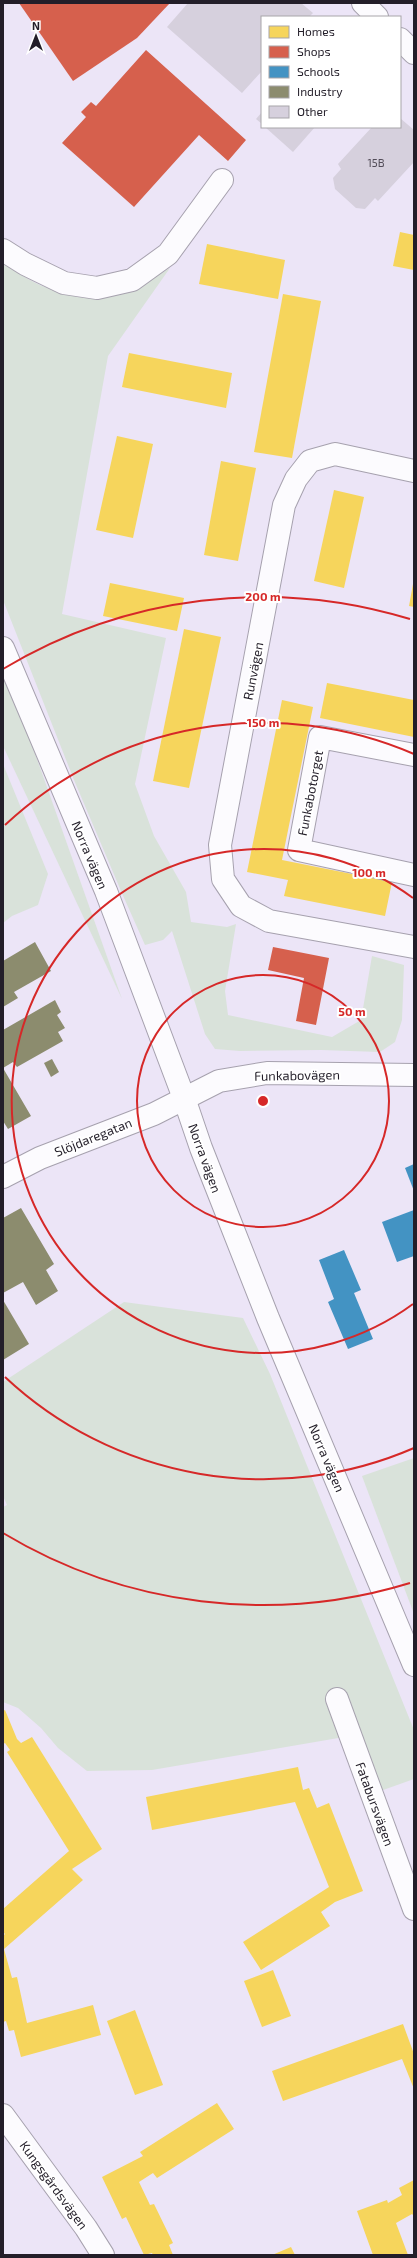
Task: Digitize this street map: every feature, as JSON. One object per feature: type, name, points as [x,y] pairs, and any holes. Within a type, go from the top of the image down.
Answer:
[{"type":"street","points":[[363,3],[376,16]]},
{"type":"street","points":[[401,40],[414,53]]},
{"type":"street","points":[[3,250],[25,264],[64,283],[97,288],[132,280],[168,254],[222,180]]},
{"type":"street","name":"Runvägen","points":[[414,471],[335,454],[310,461],[296,479],[284,505],[220,845],[223,879],[241,906],[269,921],[414,947]]},
{"type":"street","name":"Norra vägen","points":[[3,648],[106,891],[184,1098],[201,1148],[268,1318],[414,1665]]},
{"type":"street","name":"Funkabotorget","points":[[414,755],[320,737],[299,850],[414,875]]},
{"type":"street","name":"Funkabovägen","points":[[184,1098],[219,1081],[267,1074],[414,1072]]},
{"type":"street","name":"Slöjdaregatan","points":[[3,1177],[40,1158],[154,1114],[184,1098]]},
{"type":"street","name":"Fatabursvägen","points":[[337,1699],[414,1908]]},
{"type":"street","name":"Kungsgårdsvägen","points":[[3,2115],[86,2228],[103,2255]]},
{"type":"shaded area","points":[[3,262],[28,279],[42,286],[72,295],[87,297],[103,297],[125,293],[170,268],[108,356],[62,614],[166,638],[135,784],[154,836],[186,892],[191,922],[227,927],[236,924],[225,991],[228,1015],[332,1037],[361,1020],[372,956],[404,965],[402,1020],[395,1042],[380,1052],[321,1050],[240,1051],[215,1049],[205,1034],[172,931],[163,940],[145,945],[74,780],[3,600]]},
{"type":"shaded area","points":[[3,670],[14,694],[122,999],[3,746]]},
{"type":"shaded area","points":[[3,764],[48,874],[38,905],[12,916],[3,923]]},
{"type":"shaded area","points":[[124,1302],[243,1318],[270,1374],[414,1730],[414,1779],[372,1794],[350,1736],[152,1770],[87,1771],[58,1748],[41,1728],[18,1708],[3,1702],[3,1507],[7,1505],[3,1496],[3,1382]]},
{"type":"shaded area","points":[[414,1458],[414,1614],[362,1476]]},
{"type":"building: Homes","points":[[400,232],[414,235],[414,270],[393,266]]},
{"type":"building: Homes","points":[[207,244],[285,260],[278,299],[199,284]]},
{"type":"building: Homes","points":[[283,294],[321,301],[292,458],[254,452]]},
{"type":"building: Homes","points":[[129,353],[232,373],[226,408],[122,387]]},
{"type":"building: Homes","points":[[117,436],[153,444],[133,538],[96,530]]},
{"type":"building: Homes","points":[[221,461],[256,468],[238,561],[204,555]]},
{"type":"building: Homes","points":[[334,490],[364,497],[344,588],[314,581]]},
{"type":"building: Homes","points":[[110,583],[184,598],[177,631],[103,616]]},
{"type":"building: Homes","points":[[414,584],[414,607],[409,606]]},
{"type":"building: Homes","points":[[184,629],[221,637],[189,788],[153,781]]},
{"type":"building: Homes","points":[[327,683],[414,700],[414,737],[320,718]]},
{"type":"building: Homes","points":[[282,700],[313,707],[282,860],[392,882],[385,916],[284,896],[288,880],[247,872]]},
{"type":"building: Homes","points":[[5,1710],[17,1739],[21,1743],[32,1737],[102,1849],[72,1869],[83,1880],[4,1949],[12,1978],[17,1977],[27,2023],[93,2005],[101,2035],[21,2057],[14,2030],[9,2031],[6,2021],[3,2022],[3,1936],[5,1934],[3,1932],[3,1909],[69,1851],[7,1752],[10,1750],[5,1743],[3,1744],[3,1711]]},
{"type":"building: Homes","points":[[298,1767],[303,1790],[309,1788],[317,1808],[329,1803],[363,1891],[335,1902],[321,1912],[330,1926],[261,1970],[243,1942],[329,1887],[295,1802],[152,1830],[146,1797]]},
{"type":"building: Homes","points":[[273,1970],[291,2016],[262,2027],[244,1981]]},
{"type":"building: Homes","points":[[135,2010],[163,2085],[135,2095],[107,2021]]},
{"type":"building: Homes","points":[[403,2024],[414,2054],[414,2089],[402,2059],[283,2101],[272,2071]]},
{"type":"building: Homes","points":[[217,2103],[234,2129],[157,2178],[153,2173],[139,2182],[150,2205],[154,2204],[173,2243],[169,2245],[173,2255],[153,2255],[152,2253],[144,2255],[126,2217],[122,2219],[102,2177],[143,2156],[140,2152]]},
{"type":"building: Homes","points":[[414,2180],[414,2216],[412,2214],[396,2223],[408,2255],[373,2255],[357,2211],[387,2200],[388,2203],[402,2195],[399,2188]]},
{"type":"building: Homes","points":[[291,2247],[295,2255],[272,2255]]},
{"type":"building: Shops","points":[[19,3],[170,3],[137,38],[73,81]]},
{"type":"building: Shops","points":[[146,50],[246,140],[228,161],[199,135],[134,207],[62,143],[86,117],[81,112],[91,102],[96,106]]},
{"type":"building: Shops","points":[[273,947],[329,958],[316,1025],[296,1021],[304,978],[268,970]]},
{"type":"building: Schools","points":[[414,1164],[414,1191],[405,1168]]},
{"type":"building: Schools","points":[[414,1210],[414,1256],[397,1262],[382,1222]]},
{"type":"building: Schools","points":[[344,1250],[361,1290],[354,1293],[373,1339],[348,1349],[328,1302],[334,1299],[319,1260]]},
{"type":"building: Industry","points":[[35,942],[51,971],[14,992],[18,998],[3,1007],[3,961]]},
{"type":"building: Industry","points":[[55,1000],[61,1012],[57,1015],[65,1028],[58,1032],[63,1041],[17,1067],[13,1062],[3,1068],[3,1030]]},
{"type":"building: Industry","points":[[52,1059],[59,1072],[51,1077],[44,1063]]},
{"type":"building: Industry","points":[[3,1068],[31,1116],[8,1129],[3,1121]]},
{"type":"building: Industry","points":[[21,1208],[54,1264],[46,1270],[58,1291],[36,1305],[23,1282],[3,1293],[3,1218]]},
{"type":"building: Industry","points":[[3,1300],[29,1344],[3,1360]]},
{"type":"building: Other","points":[[188,3],[301,3],[313,13],[310,16],[261,16],[261,72],[242,93],[167,27]]},
{"type":"building: Other","points":[[261,113],[261,123],[256,119]]},
{"type":"building: Other","points":[[401,119],[414,130],[414,162],[378,201],[375,198],[365,209],[356,208],[335,189],[333,178],[341,169],[338,164],[371,128],[401,128]]},
{"type":"building: Other","points":[[266,128],[314,128],[293,152]]}]
